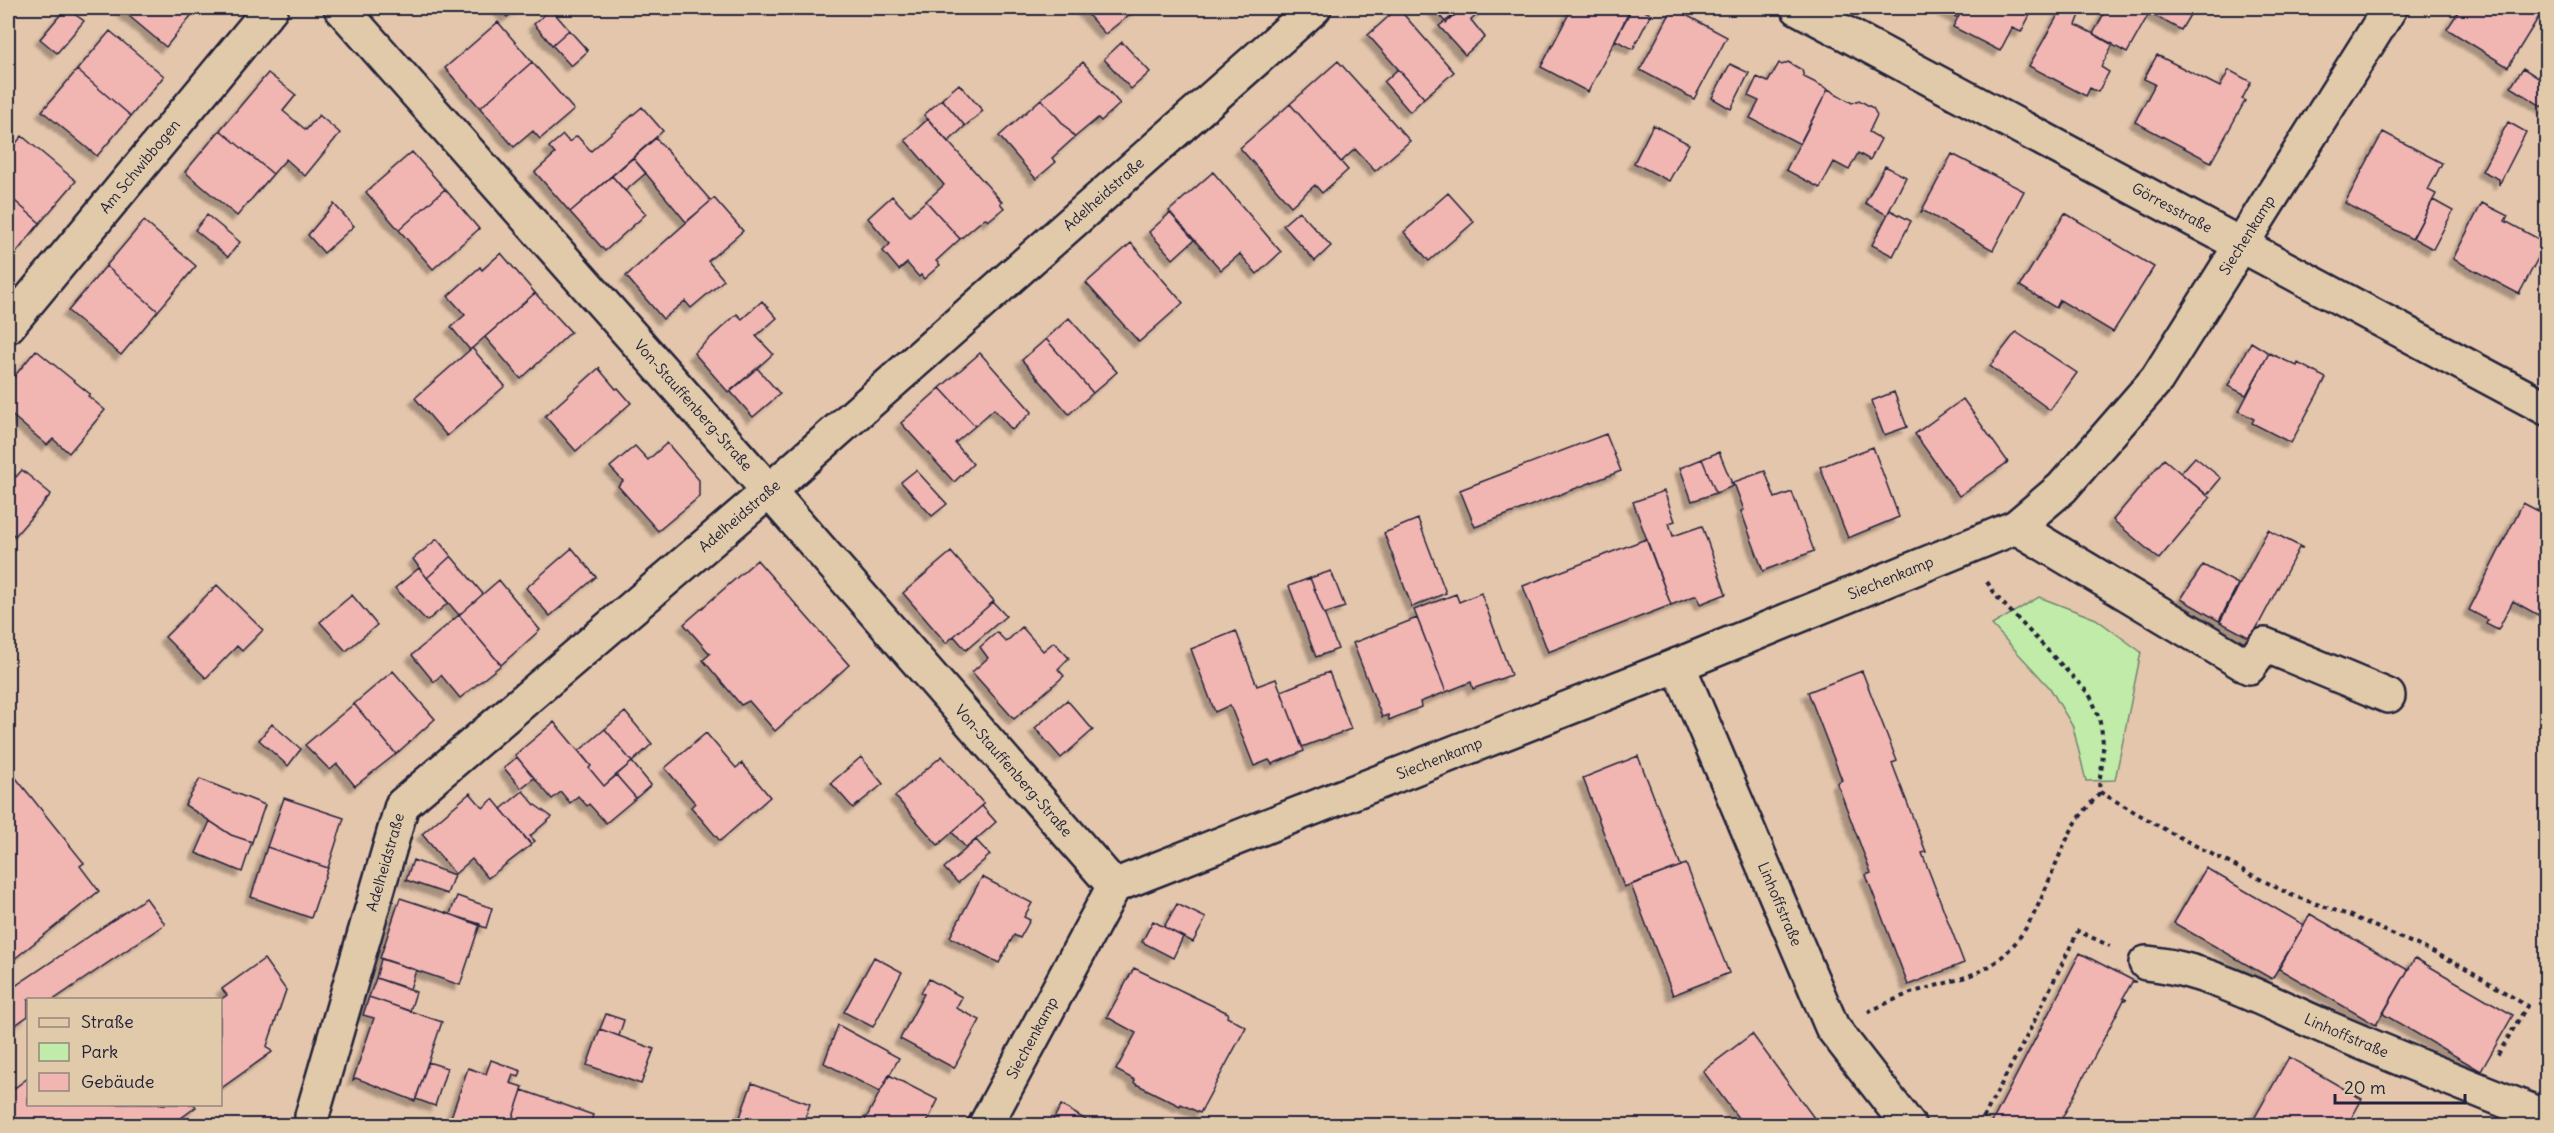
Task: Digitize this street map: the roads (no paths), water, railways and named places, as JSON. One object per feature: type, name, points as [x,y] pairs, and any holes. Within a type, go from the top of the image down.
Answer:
[{"type":"street","name":"Am Schwibbogen","points":[[8,326],[271,8]]},
{"type":"street","name":"Von-Stauffenberg-Straße","points":[[341,8],[769,491],[1114,886]]},
{"type":"street","name":"Adelheidstraße","points":[[316,1122],[402,805],[769,491],[1314,8]]},
{"type":"street","name":"Görresstraße","points":[[1798,8],[2547,408]]},
{"type":"street","name":"Siechenkamp","points":[[985,1125],[1114,886],[1678,665],[2016,527],[2062,488],[2157,379],[2390,8]]},
{"type":"street","points":[[2016,527],[2249,667],[2265,645],[2388,696]]},
{"type":"street","name":"Linhoffstraße","points":[[1678,665],[1832,1027],[1909,1125]]},
{"type":"street","name":"Linhoffstraße","points":[[2146,963],[2164,964],[2211,979],[2547,1117]]}]
